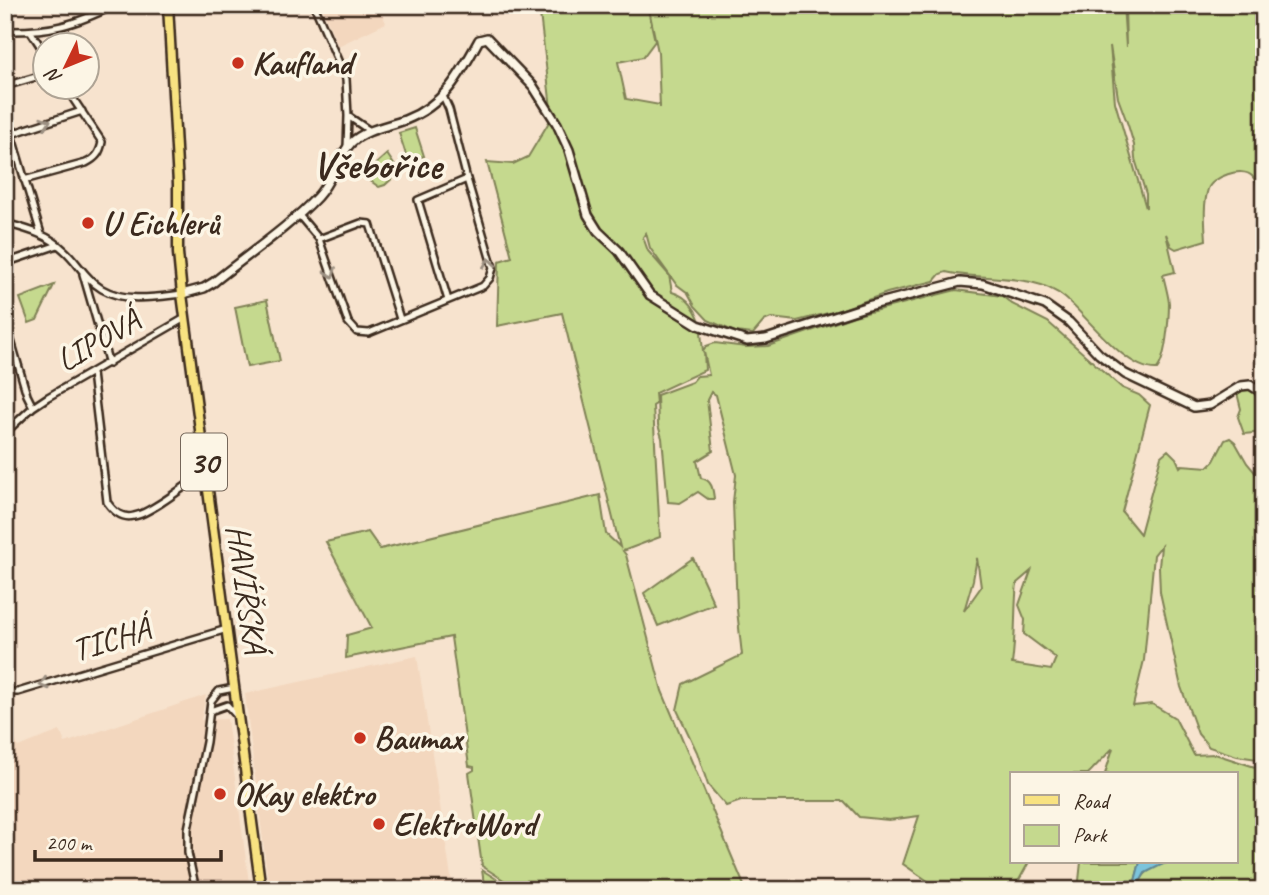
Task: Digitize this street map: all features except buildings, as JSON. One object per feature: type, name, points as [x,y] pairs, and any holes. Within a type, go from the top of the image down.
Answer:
[{"type":"main road","name":"30","points":[[168,5],[182,294]]},
{"type":"main road","name":"HAVÍŘSKÁ","points":[[182,294],[261,890]]},
{"type":"street","points":[[5,31],[31,32],[75,24],[115,5]]},
{"type":"street","points":[[314,5],[346,79],[347,148]]},
{"type":"street","points":[[5,223],[41,234],[58,245],[104,290],[118,295],[148,299],[204,288],[317,197],[347,148],[361,135],[407,120],[443,96],[459,76],[479,40],[489,39],[533,86],[565,138],[588,215],[598,231],[619,251],[650,295],[698,325],[747,341],[766,340],[868,306],[948,285],[960,282],[983,284],[1045,305],[1069,322],[1099,354],[1125,374],[1194,407],[1210,405],[1241,386],[1261,388],[1264,397]]},
{"type":"street","points":[[5,86],[32,78]]},
{"type":"street","points":[[298,214],[318,239],[351,327],[357,332],[369,333],[484,286],[493,268],[449,108],[443,96]]},
{"type":"street","points":[[24,180],[86,163],[101,150],[102,142],[76,102]]},
{"type":"street","points":[[41,234],[10,134],[82,111]]},
{"type":"street","points":[[348,116],[370,131]]},
{"type":"street","points":[[448,300],[418,200],[467,179]]},
{"type":"street","points":[[318,239],[361,223],[370,224],[400,319]]},
{"type":"street","points":[[5,263],[58,245]]},
{"type":"street","points":[[82,271],[109,363]]},
{"type":"street","name":"LIPOVÁ","points":[[5,433],[33,407],[185,318]]},
{"type":"street","points":[[5,320],[33,407]]},
{"type":"street","points":[[92,373],[107,502],[113,511],[124,517],[141,514],[205,472]]},
{"type":"street","name":"TICHÁ","points":[[7,690],[18,692],[227,629]]},
{"type":"street","points":[[196,890],[188,853],[188,829],[206,742],[211,701],[219,691],[234,688]]},
{"type":"street","points":[[210,711],[227,705],[237,716]]},
{"type":"shaded area","points":[[321,5],[378,5],[386,23],[338,46]]},
{"type":"shaded area","points":[[417,656],[453,890],[269,890],[245,694]]},
{"type":"shaded area","points":[[206,695],[201,720],[227,719],[250,890],[5,890],[5,714],[18,747],[60,731],[65,743]]},
{"type":"green space","points":[[539,5],[647,5],[655,41],[643,57],[618,62],[626,99],[660,105],[658,52],[648,5],[1123,5],[1126,47],[1125,5],[1264,5],[1264,202],[1252,176],[1241,172],[1228,174],[1215,180],[1206,195],[1206,240],[1176,249],[1171,246],[1166,234],[1175,272],[1163,275],[1169,303],[1165,348],[1157,369],[1145,367],[1120,352],[1074,306],[1053,290],[1024,281],[946,272],[934,281],[887,293],[840,310],[797,321],[771,318],[764,321],[753,334],[735,332],[708,320],[695,306],[688,293],[676,284],[650,248],[646,233],[643,237],[648,251],[669,275],[672,292],[689,302],[696,313],[703,332],[703,351],[706,346],[715,343],[746,347],[768,346],[854,316],[956,290],[1002,296],[1048,322],[1122,388],[1139,395],[1150,405],[1122,512],[1140,534],[1161,456],[1168,450],[1180,467],[1208,467],[1225,440],[1230,438],[1235,442],[1247,463],[1264,483],[1264,755],[1257,759],[1237,756],[1209,747],[1198,734],[1181,687],[1160,592],[1161,546],[1154,555],[1144,660],[1133,706],[1152,704],[1175,718],[1194,755],[1215,754],[1258,768],[1264,762],[1264,890],[1143,890],[1139,884],[1145,874],[1164,864],[1238,864],[1238,772],[1106,772],[1113,748],[1090,772],[1010,772],[1010,864],[1028,864],[1019,880],[1005,890],[941,890],[903,864],[919,816],[889,820],[859,817],[844,801],[741,801],[726,806],[708,785],[697,752],[677,710],[683,684],[742,655],[737,610],[733,502],[736,475],[716,395],[711,392],[707,400],[713,451],[697,461],[701,478],[710,483],[714,499],[708,499],[698,492],[680,503],[668,502],[662,438],[658,425],[657,395],[692,382],[697,376],[709,375],[704,352],[705,370],[655,393],[656,404],[653,406],[660,537],[623,551],[662,691],[746,890],[519,890],[482,866],[469,773],[474,767],[469,766],[451,637],[346,658],[347,635],[372,628],[326,542],[368,532],[380,549],[600,495],[606,534],[620,547],[562,313],[497,326],[499,261],[512,257],[487,162],[513,164],[528,157],[552,117]],"holes":[[[1110,46],[1118,98],[1134,145],[1135,159],[1146,194],[1146,208],[1115,102]],[[977,558],[981,587],[964,611],[973,580]],[[1031,571],[1019,605],[1025,620],[1024,634],[1056,658],[1051,670],[1012,664],[1017,583]]]},
{"type":"green space","points":[[415,128],[424,156],[408,161],[399,133]]},
{"type":"green space","points":[[387,154],[395,166],[395,176],[379,187],[369,180],[368,171]]},
{"type":"green space","points":[[54,285],[37,320],[29,323],[20,298]]},
{"type":"green space","points":[[267,300],[280,361],[247,367],[235,307]]},
{"type":"green space","points":[[1243,389],[1256,393],[1262,404],[1264,432],[1244,434],[1238,417],[1241,409],[1237,393]]},
{"type":"green space","points":[[693,558],[714,604],[658,626],[644,593]]},
{"type":"green space","points":[[1081,864],[1139,864],[1135,881],[1122,882],[1109,890],[1078,890]]},
{"type":"green space","points":[[482,870],[514,890],[489,890],[489,885],[484,884]]},
{"type":"water","points":[[1139,864],[1163,864],[1145,873],[1139,884],[1143,890],[1109,890],[1113,882],[1135,881]]},
{"type":"place","name":"Kaufland","points":[[238,63]]},
{"type":"place","name":"U Eichlerů","points":[[88,223]]},
{"type":"place","name":"Baumax","points":[[360,738]]},
{"type":"place","name":"OKay elektro","points":[[220,794]]},
{"type":"place","name":"ElektroWord","points":[[379,824]]},
{"type":"district","name":"Všebořice","points":[[377,165]]}]
